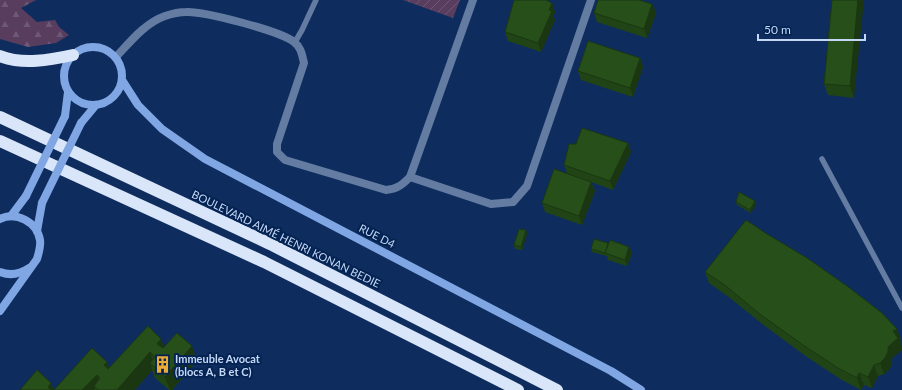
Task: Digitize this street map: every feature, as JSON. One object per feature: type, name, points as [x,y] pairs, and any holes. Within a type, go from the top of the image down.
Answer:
[{"type":"highway","points":[[0,56],[27,60],[46,60],[73,55]]},
{"type":"highway","name":"BOULEVARD AIMÉ HENRI KONAN BEDIE","points":[[0,117],[270,244],[557,390]]},
{"type":"highway","points":[[0,141],[264,262],[518,390]]},
{"type":"main road","points":[[116,57],[103,48],[87,47],[80,50],[68,61],[64,76],[65,84],[68,92],[74,98],[88,105],[96,105],[111,100],[118,91],[122,80]]},
{"type":"main road","name":"RUE D4","points":[[116,57],[120,64],[122,80],[138,105],[162,129],[205,159],[590,360],[641,390]]},
{"type":"main road","points":[[4,217],[26,196],[65,116],[68,92]]},
{"type":"main road","points":[[37,231],[42,203],[81,123],[96,105]]},
{"type":"main road","points":[[0,311],[37,258],[40,249],[40,240],[37,231],[31,223],[23,218],[4,217]]},
{"type":"main road","points":[[0,272],[4,274],[14,274],[24,272],[31,266]]},
{"type":"street","points":[[116,57],[148,26],[164,16],[185,12],[206,13],[282,35],[295,42],[301,50],[304,63],[276,144],[277,152],[284,160],[386,190],[400,186],[410,177],[473,0]]},
{"type":"street","points":[[410,177],[491,204],[513,202],[527,186],[591,0]]},
{"type":"lane","points":[[295,42],[316,0]]},
{"type":"lane","points":[[822,159],[902,308]]},
{"type":"green space","points":[[0,0],[36,0],[21,8],[37,22],[55,20],[59,27],[69,35],[56,43],[28,47],[0,39]]},
{"type":"green space","points":[[403,0],[460,0],[453,18]]},
{"type":"building","points":[[514,0],[546,0],[552,3],[549,10],[552,11],[538,43],[505,32]]},
{"type":"building","points":[[598,0],[639,0],[652,4],[644,29],[594,13]]},
{"type":"building","points":[[832,0],[858,0],[850,86],[824,84]]},
{"type":"building","points":[[588,41],[640,58],[630,88],[578,71]]},
{"type":"building","points":[[582,128],[628,143],[610,181],[564,165],[569,144],[576,144]]},
{"type":"building","points":[[554,169],[591,182],[579,216],[542,203]]},
{"type":"building","points":[[739,192],[755,201],[750,210],[736,202]]},
{"type":"building","points":[[746,220],[807,258],[847,286],[882,313],[897,329],[893,331],[898,338],[888,347],[888,352],[885,358],[880,363],[874,365],[868,377],[859,373],[857,378],[838,368],[761,315],[726,286],[705,272]]},
{"type":"building","points":[[519,229],[526,230],[521,247],[514,245]]},
{"type":"building","points":[[594,239],[608,243],[605,253],[591,249]]},
{"type":"building","points":[[610,240],[629,247],[625,260],[605,253]]},
{"type":"building","points":[[148,326],[161,339],[157,344],[163,348],[177,333],[192,346],[165,377],[150,363],[155,357],[150,352],[117,390],[98,390],[94,386],[100,378],[97,375],[82,390],[54,390],[92,348],[107,362],[104,365],[108,369]]},
{"type":"building","points":[[37,370],[51,383],[48,387],[51,390],[20,390]]},
{"type":"place","name":"Immeuble Avocat (blocs A, B et C)","points":[[162,365]]}]
